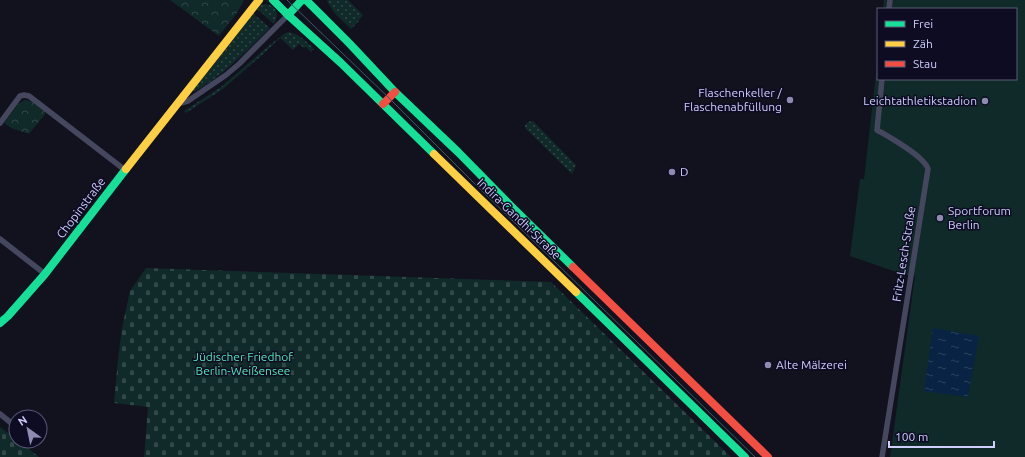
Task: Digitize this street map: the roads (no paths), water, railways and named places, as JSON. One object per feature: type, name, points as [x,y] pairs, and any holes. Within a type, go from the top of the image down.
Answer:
[{"type":"main road","name":"Chopinstraße","points":[[0,323],[46,274],[125,170],[259,0]]},
{"type":"main road","name":"Indira-Gandhi-Straße","points":[[273,0],[288,16],[341,63],[745,457]]},
{"type":"main road","points":[[288,16],[302,0]]},
{"type":"main road","name":"Indira-Gandhi-Straße","points":[[306,0],[395,92],[768,457]]},
{"type":"main road","points":[[383,104],[395,92]]},
{"type":"street","name":"Chopinstraße","points":[[177,104],[188,101],[239,64],[288,16]]},
{"type":"street","name":"Fritz-Lesch-Straße","points":[[882,80],[877,130],[911,152],[927,165],[928,169],[882,457]]},
{"type":"street","points":[[0,123],[20,96],[29,96],[125,170]]},
{"type":"street","points":[[0,240],[46,274]]},
{"type":"street","points":[[0,414],[8,420]]},
{"type":"water","points":[[933,328],[979,336],[968,397],[924,391]]},
{"type":"tram line","points":[[287,0],[755,457]]},
{"type":"place","name":"Flaschenkeller / Flaschenabfüllung","points":[[790,100]]},
{"type":"place","name":"Leichtathletikstadion","points":[[985,101]]},
{"type":"place","name":"D","points":[[672,172]]},
{"type":"place","name":"Sportforum Berlin","points":[[940,218]]},
{"type":"place","name":"Alte Mälzerei","points":[[768,365]]},
{"type":"park label","name":"Jüdischer Friedhof Berlin-Weißensee","points":[[243,364]]}]
